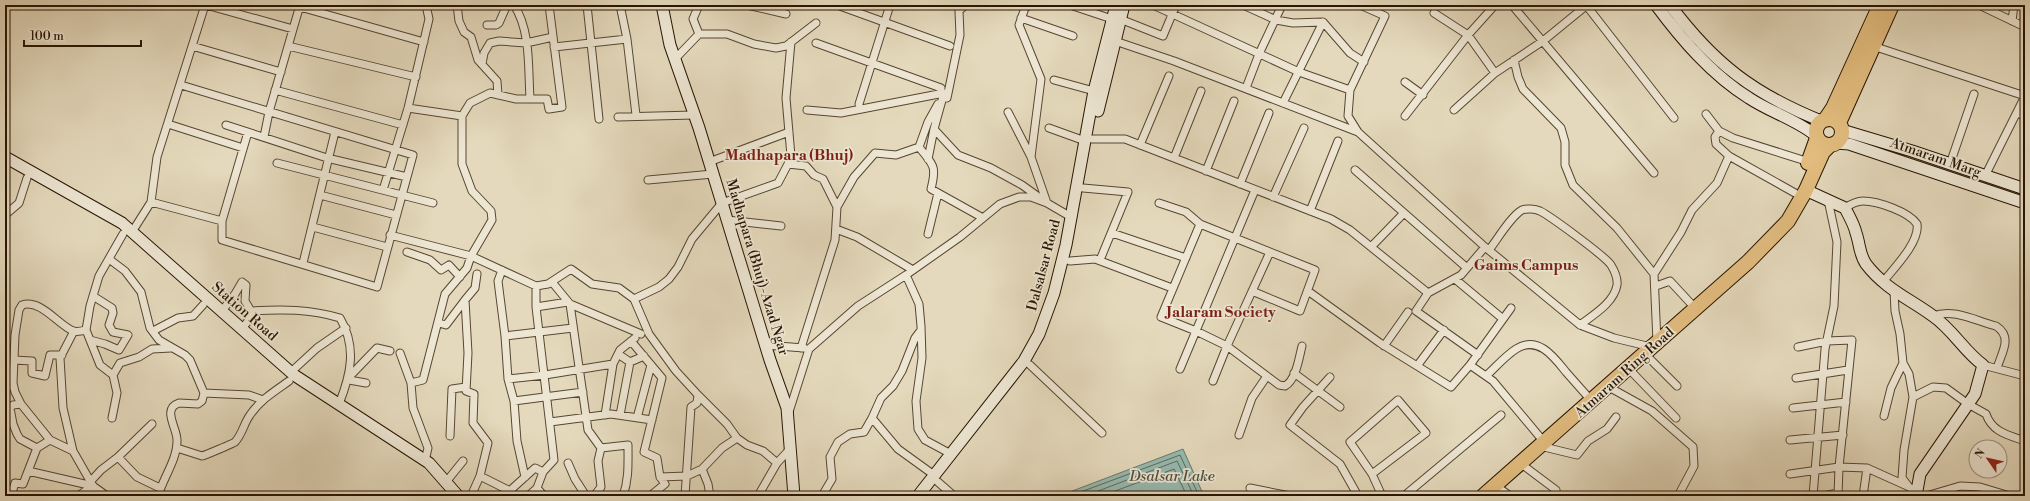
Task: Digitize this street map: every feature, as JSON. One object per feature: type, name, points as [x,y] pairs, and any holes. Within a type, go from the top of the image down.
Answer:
[{"type":"highway","points":[[1880,5],[1833,108],[1816,127],[1816,136],[1822,144],[1833,144],[1842,134],[1840,125],[1892,5]]},
{"type":"highway","points":[[1823,120],[1832,120],[1840,125]]},
{"type":"highway","name":"Atmaram Ring Road","points":[[1763,246],[1782,217],[1795,193],[1809,162],[1816,136]]},
{"type":"highway","name":"Atmaram Ring Road","points":[[1483,496],[1651,348],[1763,246],[1788,221],[1806,190],[1823,152],[1833,144]]},
{"type":"street","points":[[112,418],[117,393],[113,375],[100,365],[86,330],[93,296],[99,276],[109,259],[151,202],[157,157],[206,5],[293,29]]},
{"type":"street","points":[[383,190],[408,108],[430,19],[426,5]]},
{"type":"street","points":[[457,5],[459,21],[464,32],[471,37],[476,56],[497,81],[498,95]]},
{"type":"street","points":[[487,24],[496,25],[499,23],[507,5]]},
{"type":"street","points":[[514,5],[521,16],[526,43],[530,98]]},
{"type":"street","points":[[411,383],[423,380],[428,357],[439,323],[445,294],[467,268],[470,256],[490,226],[492,215],[472,192],[462,164],[462,116],[470,103],[486,94],[516,99],[547,99],[548,109],[562,108],[552,37],[550,5]]},
{"type":"street","points":[[587,5],[599,119]]},
{"type":"street","points":[[620,5],[627,38],[636,115]]},
{"type":"street","name":"Madhapara (Bhuj)-Azad Ngar","points":[[662,5],[670,45],[713,174],[765,345],[787,408],[794,496]]},
{"type":"street","points":[[699,5],[693,20],[699,34]]},
{"type":"street","points":[[747,5],[786,14]]},
{"type":"street","points":[[837,5],[950,46]]},
{"type":"street","points":[[858,104],[890,5]]},
{"type":"street","points":[[816,43],[872,62],[943,90],[947,98],[960,35],[959,11],[965,5]]},
{"type":"street","points":[[1070,5],[1116,19],[1163,36],[1176,5]]},
{"type":"street","name":"Dalsalsar Road","points":[[928,496],[951,454],[1024,361],[1039,334],[1054,293],[1088,140],[1115,41],[1116,5]]},
{"type":"street","name":"Dalsalsar Road","points":[[918,496],[936,479],[1030,365],[1046,337],[1061,295],[1070,261],[1083,188],[1094,91],[1116,19],[1124,5]]},
{"type":"street","points":[[1153,5],[1299,72],[1350,90]]},
{"type":"street","points":[[1243,5],[1276,20],[1293,23],[1323,22]]},
{"type":"street","points":[[1246,88],[1259,54],[1282,5]]},
{"type":"street","points":[[1360,5],[1385,16],[1350,90],[1348,116],[1358,132],[1487,249],[1580,325],[1614,338],[1651,348]]},
{"type":"street","points":[[1405,116],[1423,95],[1468,35],[1495,5]]},
{"type":"street","points":[[1512,5],[1654,173]]},
{"type":"street","points":[[1454,110],[1495,73],[1543,41],[1587,5],[1674,118]]},
{"type":"street","points":[[1656,5],[1703,60],[1721,77],[1748,98],[1778,115],[1805,127],[1816,136]]},
{"type":"street","points":[[1670,5],[1711,53],[1728,69],[1754,89],[1783,105],[1823,120]]},
{"type":"street","points":[[1979,5],[2025,27]]},
{"type":"street","points":[[2012,21],[2014,5]]},
{"type":"street","points":[[264,137],[275,90],[300,6],[424,42]]},
{"type":"street","points":[[1026,6],[1019,25],[1041,80],[1031,157]]},
{"type":"street","points":[[1434,12],[1468,35],[1495,73]]},
{"type":"street","points":[[1021,18],[1073,36]]},
{"type":"street","points":[[1323,22],[1350,53],[1364,62]]},
{"type":"street","points":[[1283,104],[1323,22]]},
{"type":"street","points":[[675,59],[699,34],[727,34],[754,44],[776,48],[786,46],[816,23]]},
{"type":"street","points":[[482,64],[484,52],[490,43],[499,41],[526,43],[552,37]]},
{"type":"street","points":[[554,47],[591,41],[627,38]]},
{"type":"street","points":[[1115,41],[1174,61],[1358,132]]},
{"type":"street","points":[[634,299],[659,287],[669,279],[678,267],[692,239],[722,203],[778,183],[791,156],[786,98],[791,42]]},
{"type":"street","points":[[192,46],[280,72]]},
{"type":"street","points":[[288,46],[416,77]]},
{"type":"street","points":[[1876,47],[2025,96],[1985,176]]},
{"type":"street","points":[[1514,60],[1518,77],[1523,89],[1561,128],[1565,142],[1565,165],[1573,185],[1617,228],[1654,274],[1656,286],[1651,348],[1677,386]]},
{"type":"street","points":[[1140,145],[1169,76]]},
{"type":"street","points":[[1054,80],[1094,91]]},
{"type":"street","points":[[1405,82],[1423,95]]},
{"type":"street","points":[[181,85],[413,155],[377,287],[303,263],[222,240],[222,221],[248,132]]},
{"type":"street","points":[[275,90],[403,125]]},
{"type":"street","points":[[807,110],[841,113],[943,90]]},
{"type":"street","points":[[928,158],[943,90]]},
{"type":"street","points":[[919,147],[928,122],[943,90]]},
{"type":"street","points":[[1174,158],[1201,91]]},
{"type":"street","points":[[1950,164],[1974,94]]},
{"type":"street","points":[[1206,171],[1234,101]]},
{"type":"street","points":[[408,108],[462,116]]},
{"type":"street","points":[[1008,112],[1031,157],[1047,203]]},
{"type":"street","points":[[2017,112],[2025,117]]},
{"type":"street","points":[[1240,184],[1269,113]]},
{"type":"street","points":[[1706,114],[1719,131],[1740,141],[1809,162]]},
{"type":"street","points":[[618,117],[636,115],[694,115]]},
{"type":"street","points":[[168,124],[244,148]]},
{"type":"street","points":[[226,125],[327,158],[407,177]]},
{"type":"street","name":"Atmaram Marg","points":[[1840,125],[1845,130],[2025,189]]},
{"type":"street","points":[[1049,128],[1088,140],[1125,140],[1331,219],[1350,230],[1372,246],[1428,293]]},
{"type":"street","points":[[1274,197],[1304,128]]},
{"type":"street","points":[[934,129],[958,155],[991,168],[1022,185],[1047,203],[1071,217]]},
{"type":"street","points":[[1719,131],[1715,137],[1716,144],[1729,156],[1795,193]]},
{"type":"street","points":[[303,263],[313,227],[327,158],[335,132]]},
{"type":"street","points":[[709,162],[789,132]]},
{"type":"street","points":[[1310,211],[1338,141]]},
{"type":"street","name":"Atmaram Marg","points":[[1833,144],[1856,146],[2025,202]]},
{"type":"street","points":[[919,147],[934,165],[934,177],[931,189],[983,218]]},
{"type":"street","points":[[801,348],[830,258],[836,229],[837,207],[854,177],[874,154],[896,155],[919,147]]},
{"type":"street","points":[[1654,274],[1681,232],[1692,210],[1717,183],[1729,156]]},
{"type":"street","name":"Station Road","points":[[5,157],[122,223],[128,233],[203,305],[290,376],[424,469],[448,496]]},
{"type":"street","points":[[277,163],[433,203]]},
{"type":"street","points":[[788,164],[806,166],[814,175],[823,179],[837,207]]},
{"type":"street","name":"Station Road","points":[[5,166],[118,229],[128,233],[222,311],[290,376],[339,404],[426,461],[458,496]]},
{"type":"street","points":[[1355,170],[1467,268]]},
{"type":"street","points":[[648,180],[713,174]]},
{"type":"street","points":[[5,214],[19,203],[27,178]]},
{"type":"street","points":[[1083,188],[1128,192],[1100,260]]},
{"type":"street","points":[[1180,369],[1255,190]]},
{"type":"street","points":[[1810,192],[1845,208],[1857,234],[1859,252],[1867,264],[1883,282],[1894,291],[1934,316],[1950,331],[1972,356],[1983,365],[2025,376]]},
{"type":"street","points":[[928,234],[938,193]]},
{"type":"street","points":[[320,195],[396,215]]},
{"type":"street","points":[[787,417],[808,349],[858,306],[913,270],[1000,204],[1019,198],[1031,197],[1047,203]]},
{"type":"street","points":[[1813,496],[1823,374],[1827,341],[1834,306],[1837,242],[1828,200]]},
{"type":"street","points":[[1845,208],[1855,202],[1863,201],[1874,203],[1909,216],[1917,224],[1917,233],[1908,249],[1883,282]]},
{"type":"street","points":[[151,202],[222,221]]},
{"type":"street","points":[[1159,203],[1186,212],[1200,224],[1315,270],[1300,311],[1252,291]]},
{"type":"street","points":[[1478,355],[1416,310],[1428,293],[1461,275],[1522,210],[1528,209],[1540,211],[1602,255],[1616,274],[1617,285],[1603,307],[1580,325]]},
{"type":"street","points":[[1372,246],[1404,213]]},
{"type":"street","points":[[727,220],[781,226]]},
{"type":"street","points":[[1200,224],[1161,317],[1196,331],[1227,346],[1279,385],[1285,386],[1290,384],[1302,346]]},
{"type":"street","points":[[313,227],[388,247]]},
{"type":"street","points":[[836,229],[857,238],[913,270]]},
{"type":"street","points":[[1112,233],[1186,258]]},
{"type":"street","points":[[390,236],[470,256],[536,286],[552,282],[572,269],[592,284],[619,288],[634,299],[647,329],[676,371],[727,424],[737,438],[747,445],[763,451],[777,463]]},
{"type":"street","points":[[407,252],[430,260],[440,270],[449,265],[460,277]]},
{"type":"street","points":[[1213,381],[1227,346],[1270,252]]},
{"type":"street","points":[[109,259],[125,271],[141,292],[150,328],[160,340],[171,348],[185,355],[190,360],[204,393],[202,401],[198,404],[180,403],[172,408],[170,415],[178,437],[177,448],[158,496]]},
{"type":"street","points":[[1070,261],[1100,260],[1172,288]]},
{"type":"street","points":[[502,270],[498,282],[505,336],[508,379],[514,401],[517,441],[525,477]]},
{"type":"street","points":[[439,323],[446,326],[475,288],[477,274]]},
{"type":"street","points":[[906,275],[919,304],[922,358],[916,401],[918,429],[925,440],[951,454]]},
{"type":"street","points":[[1454,279],[1503,319]]},
{"type":"street","points":[[1656,286],[1670,281],[1695,308]]},
{"type":"street","points":[[222,311],[242,282],[246,285],[245,300],[251,311],[248,321],[242,329]]},
{"type":"street","points":[[552,282],[569,303],[641,334]]},
{"type":"street","points":[[528,496],[537,488],[543,472],[554,460],[548,398],[536,307],[536,286]]},
{"type":"street","points":[[1308,290],[1384,346],[1451,387],[1478,355],[1511,308]]},
{"type":"street","points":[[1894,291],[1895,311],[1900,334],[1903,364],[1909,374],[1914,397],[1904,450],[1902,478],[1917,493]]},
{"type":"street","points":[[90,340],[119,350],[128,335],[113,332],[109,325],[113,313],[112,308],[93,296]]},
{"type":"street","points":[[465,300],[468,353],[466,391],[474,394],[473,422],[488,443],[480,476],[471,496]]},
{"type":"street","points":[[536,307],[569,303]]},
{"type":"street","points":[[569,303],[588,430],[601,448],[598,461],[601,487],[594,496]]},
{"type":"street","points":[[73,452],[50,440],[22,404],[13,386],[15,335],[19,310],[22,305],[30,304],[35,305],[74,331],[86,330]]},
{"type":"street","points":[[153,331],[178,318],[193,316],[203,305]]},
{"type":"street","points":[[251,311],[290,309],[319,312],[340,318],[346,328],[351,361],[349,378],[339,404]]},
{"type":"street","points":[[1384,346],[1408,312]]},
{"type":"street","points":[[1934,316],[1946,313],[1954,314],[1996,326],[2002,330],[2006,336],[2006,341],[1997,368]]},
{"type":"street","points":[[177,448],[202,456],[213,450],[232,444],[238,438],[250,415],[263,400],[290,376],[317,348],[346,328]]},
{"type":"street","points":[[505,336],[573,328]]},
{"type":"street","points":[[605,415],[613,364],[618,354],[631,341],[647,329]]},
{"type":"street","points":[[822,496],[832,479],[830,457],[838,442],[850,434],[864,432],[872,418],[880,398],[893,386],[902,371],[915,338],[921,330]]},
{"type":"street","points":[[1417,366],[1444,330]]},
{"type":"street","points":[[74,331],[62,354],[62,408],[73,452],[91,484],[107,496]]},
{"type":"street","points":[[1798,347],[1827,341],[1852,340],[1839,467],[1838,495],[1823,496]]},
{"type":"street","points":[[631,341],[662,378],[644,452],[657,458],[660,477],[665,484],[650,496]]},
{"type":"street","points":[[765,345],[808,349]]},
{"type":"street","points":[[1486,376],[1517,348],[1526,345],[1536,345],[1547,349],[1589,398]]},
{"type":"street","points":[[113,375],[120,363],[139,357],[152,349],[171,348]]},
{"type":"street","points":[[349,378],[377,348],[390,351]]},
{"type":"street","points":[[400,353],[411,383],[413,408],[428,448],[426,461]]},
{"type":"street","points":[[14,360],[32,361],[32,373],[45,376],[50,355],[62,354]]},
{"type":"street","points":[[618,354],[630,362]]},
{"type":"street","points":[[630,362],[644,356]]},
{"type":"street","points":[[620,415],[630,362]]},
{"type":"street","points":[[508,379],[545,375],[579,368],[613,364]]},
{"type":"street","points":[[1884,416],[1891,388],[1903,364]]},
{"type":"street","points":[[637,418],[651,365]]},
{"type":"street","points":[[1030,365],[1102,433]]},
{"type":"street","points":[[1470,365],[1493,381],[1542,444],[1577,455],[1588,441],[1607,429],[1616,417]]},
{"type":"street","points":[[1917,493],[1920,474],[1975,394],[1983,365]]},
{"type":"street","points":[[1628,368],[1676,418]]},
{"type":"street","points":[[1796,378],[1848,370]]},
{"type":"street","points":[[1294,373],[1340,407]]},
{"type":"street","points":[[1239,435],[1252,398],[1267,376]]},
{"type":"street","points":[[1330,377],[1317,390],[1290,425],[1340,464],[1358,496]]},
{"type":"street","points":[[349,378],[366,383]]},
{"type":"street","points":[[5,386],[13,386]]},
{"type":"street","points":[[1607,386],[1652,411],[1693,447],[1694,466],[1678,496]]},
{"type":"street","points":[[1914,397],[1933,387],[1941,386],[1951,390],[1968,404],[1986,414],[1989,423],[2001,432],[2025,441]]},
{"type":"street","points":[[450,436],[452,389],[466,387]]},
{"type":"street","points":[[514,401],[548,398],[582,392]]},
{"type":"street","points":[[204,393],[249,395],[263,400]]},
{"type":"street","points":[[686,496],[691,429],[689,416],[691,407],[697,403],[698,395]]},
{"type":"street","points":[[1372,474],[1426,433],[1398,400],[1350,442],[1372,474],[1382,496]]},
{"type":"street","points":[[1793,408],[1846,402]]},
{"type":"street","points":[[22,404],[13,405],[10,408],[13,424],[20,439],[37,448]]},
{"type":"street","points":[[550,422],[605,415],[620,415],[652,420]]},
{"type":"street","points":[[1404,496],[1501,416]]},
{"type":"street","points":[[872,418],[898,449],[936,479],[954,496]]},
{"type":"street","points":[[78,496],[91,484],[101,470],[118,457],[152,424]]},
{"type":"street","points":[[1790,440],[1818,436],[1843,435]]},
{"type":"street","points":[[660,477],[688,476],[702,470],[722,448],[737,438]]},
{"type":"street","points":[[11,496],[14,483],[23,484],[37,448],[50,440]]},
{"type":"street","points":[[601,448],[628,445],[629,472],[623,496]]},
{"type":"street","points":[[758,496],[777,463],[790,449]]},
{"type":"street","points":[[118,457],[137,476],[160,488]]},
{"type":"street","points":[[446,482],[463,461]]},
{"type":"street","points":[[568,463],[575,479],[586,496]]},
{"type":"street","points":[[1520,463],[1556,490]]},
{"type":"street","points":[[1790,474],[1839,467],[1867,468],[1917,493],[1960,486],[1980,487],[2010,496]]},
{"type":"street","points":[[504,496],[535,468],[543,472]]},
{"type":"street","points":[[1864,496],[1867,468]]},
{"type":"street","points":[[702,470],[708,484],[710,496]]},
{"type":"street","points":[[28,471],[91,484]]},
{"type":"street","points":[[480,476],[510,490]]},
{"type":"street","points":[[1495,486],[1510,496]]},
{"type":"street","points":[[537,488],[544,496]]},
{"type":"street","points":[[1250,488],[1290,496]]},
{"type":"water","name":"Dsalsar Lake","points":[[1183,449],[1204,496],[1059,496]]},
{"type":"district","name":"Madhapara (Bhuj)","points":[[789,155]]},
{"type":"district","name":"Gaims Campus","points":[[1526,265]]},
{"type":"district","name":"Jalaram Society","points":[[1221,312]]}]
